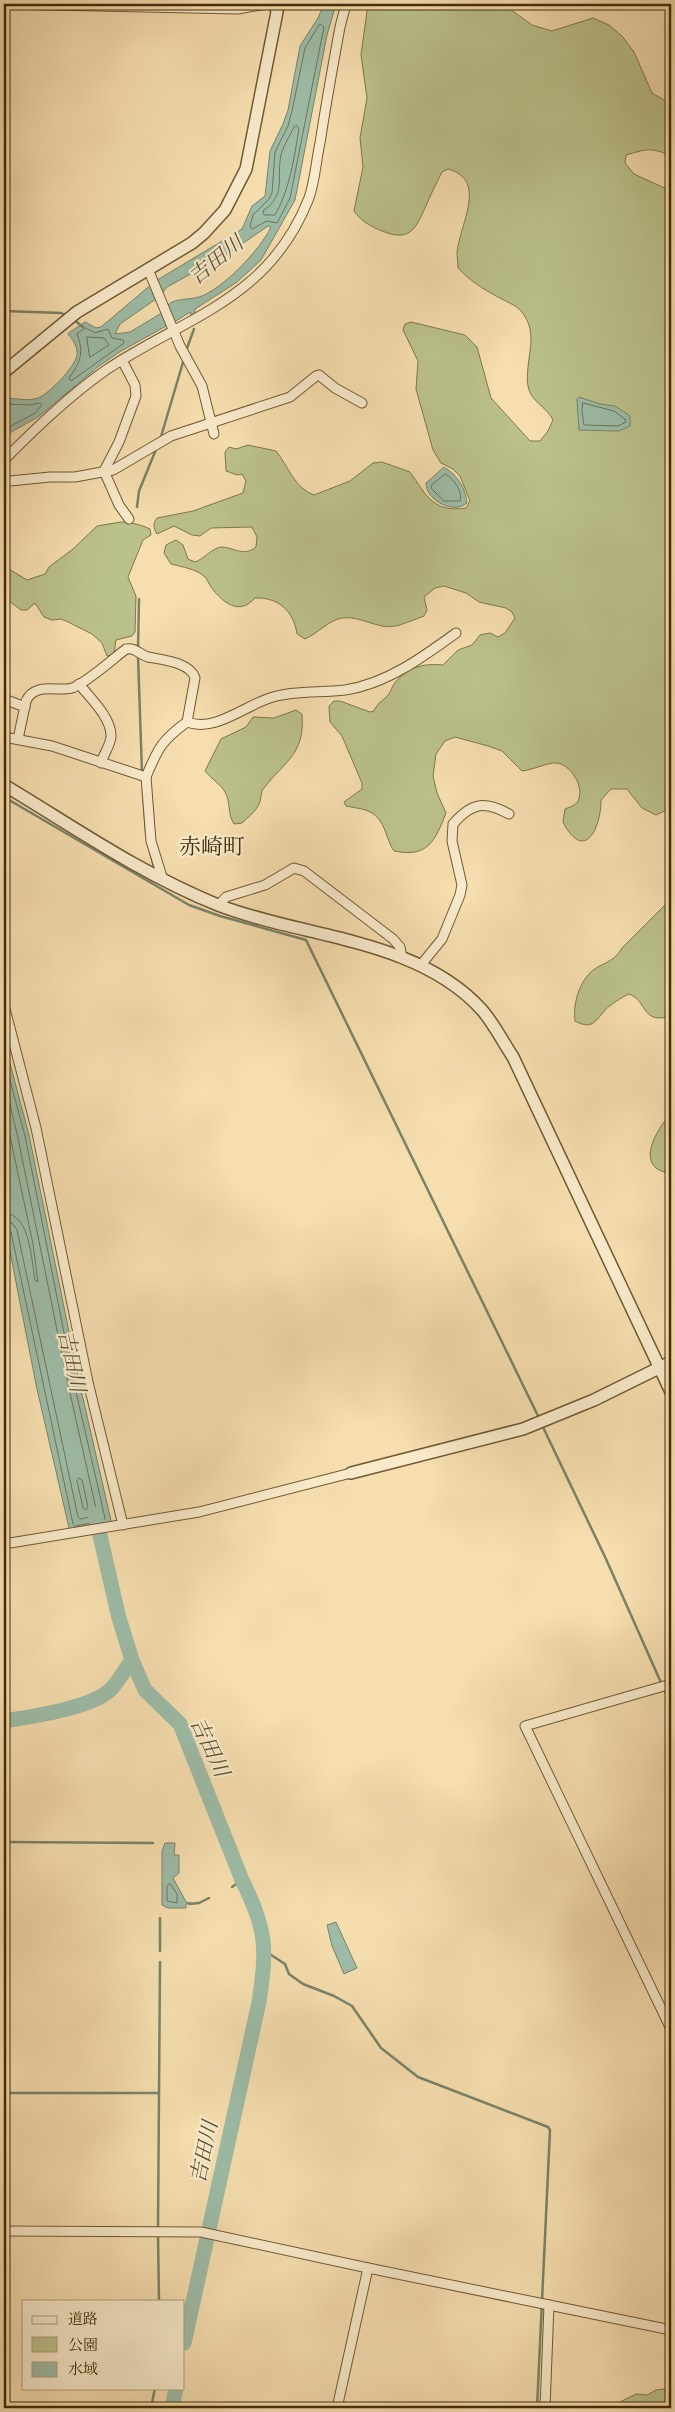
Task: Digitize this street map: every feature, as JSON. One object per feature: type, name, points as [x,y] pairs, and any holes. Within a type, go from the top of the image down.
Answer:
[{"type":"street","points":[[4,4],[238,9],[266,4]]},
{"type":"street","points":[[4,372],[78,312],[149,272],[204,234],[225,210],[241,183],[251,152],[277,12],[275,4]]},
{"type":"street","points":[[4,460],[74,394],[122,360],[228,300],[264,270],[291,230],[308,200],[340,27],[346,4]]},
{"type":"street","points":[[149,272],[185,354],[202,386],[214,434]]},
{"type":"street","points":[[104,472],[119,442],[136,396],[135,385],[122,360]]},
{"type":"street","points":[[4,478],[10,481],[50,477],[68,478],[104,472],[123,465],[158,444],[210,423],[290,397],[319,375],[335,388],[362,403]]},
{"type":"street","points":[[104,472],[119,505],[129,518]]},
{"type":"street","points":[[187,722],[194,725],[214,722],[273,697],[345,690],[362,686],[416,661],[456,633]]},
{"type":"street","points":[[18,739],[28,697],[38,691],[72,688],[126,649],[167,660],[193,673],[195,678],[187,722],[173,731],[164,740],[142,776],[151,841],[163,880]]},
{"type":"street","points":[[79,684],[103,715],[110,729],[111,739],[101,763]]},
{"type":"street","points":[[4,699],[25,707]]},
{"type":"street","points":[[4,737],[52,746],[142,776]]},
{"type":"street","points":[[4,785],[136,866],[163,880],[219,905],[402,958],[420,966],[465,995],[482,1010],[513,1058],[671,1392]]},
{"type":"street","points":[[420,966],[442,939],[460,895],[462,885],[452,841],[453,824],[466,813],[483,804],[509,814]]},
{"type":"street","points":[[219,905],[226,897],[265,885],[294,868],[310,875],[393,939],[400,948],[402,958]]},
{"type":"street","points":[[4,1005],[36,1128],[88,1382],[121,1526]]},
{"type":"street","points":[[4,1544],[199,1512],[523,1428],[594,1400],[671,1362]]},
{"type":"street","points":[[671,1684],[525,1726],[671,2029]]},
{"type":"street","points":[[4,2231],[201,2232],[671,2330]]},
{"type":"street","points":[[337,2408],[368,2268]]},
{"type":"street","points":[[545,2408],[549,2305]]},
{"type":"green space","points":[[368,4],[503,4],[532,25],[552,31],[593,18],[609,25],[622,36],[634,52],[652,93],[671,104],[671,156],[654,150],[644,150],[626,155],[625,163],[634,174],[671,191],[671,808],[656,815],[642,808],[627,789],[611,789],[601,800],[595,831],[584,841],[578,840],[571,834],[563,822],[565,809],[575,804],[580,795],[578,783],[572,772],[557,763],[522,771],[502,751],[455,737],[445,741],[436,754],[433,776],[437,793],[446,813],[438,832],[429,845],[415,852],[394,851],[382,824],[375,815],[364,810],[346,806],[344,802],[362,789],[362,783],[342,736],[330,722],[329,706],[334,701],[340,701],[370,712],[374,711],[389,694],[399,678],[410,670],[422,666],[443,665],[458,650],[472,645],[480,635],[490,633],[498,637],[505,633],[515,618],[512,612],[506,608],[479,602],[466,593],[444,586],[435,588],[424,597],[427,610],[424,616],[389,627],[342,618],[332,621],[305,639],[297,634],[293,619],[284,607],[278,603],[264,598],[255,598],[243,606],[237,607],[232,605],[216,593],[202,574],[171,564],[164,553],[166,545],[176,540],[183,545],[188,559],[195,562],[222,547],[243,552],[252,550],[256,547],[257,537],[252,527],[211,528],[200,536],[192,535],[174,526],[157,534],[154,528],[157,518],[193,511],[243,493],[246,481],[242,474],[237,475],[226,471],[225,452],[229,447],[236,449],[248,445],[276,451],[301,487],[314,495],[350,481],[373,463],[382,462],[410,472],[426,495],[438,505],[455,509],[466,508],[470,501],[460,476],[453,469],[441,463],[433,450],[416,389],[418,361],[403,330],[405,324],[411,322],[465,335],[477,347],[491,398],[530,441],[540,441],[548,431],[553,420],[529,391],[527,376],[531,338],[527,320],[516,307],[492,294],[458,268],[457,252],[469,204],[467,183],[460,175],[448,169],[442,172],[418,222],[410,232],[405,234],[391,234],[378,229],[363,220],[354,211],[363,167],[360,138],[367,98],[361,55]]},
{"type":"green space","points":[[121,522],[132,523],[150,529],[151,535],[143,540],[128,577],[136,596],[135,632],[132,636],[116,640],[114,655],[107,656],[102,643],[92,634],[61,619],[52,620],[44,617],[35,603],[27,610],[21,610],[8,600],[4,600],[4,566],[27,580],[45,574],[49,567],[73,549],[97,526]]},
{"type":"green space","points":[[296,710],[302,714],[302,728],[297,748],[263,790],[255,810],[242,823],[234,824],[230,816],[225,792],[205,771],[221,739],[246,727],[253,717],[274,718]]},
{"type":"green space","points":[[671,899],[671,1016],[661,1018],[650,1015],[635,997],[629,994],[610,1006],[596,1021],[589,1025],[575,1021],[577,996],[585,979],[597,967],[614,958]]},
{"type":"green space","points":[[671,1113],[671,1175],[656,1168],[650,1155],[658,1132]]},
{"type":"green space","points":[[671,2388],[671,2408],[608,2408],[636,2394],[647,2395],[656,2390]]},
{"type":"water","points":[[324,4],[336,4],[327,35],[295,200],[261,260],[237,282],[195,309],[195,313],[191,315],[190,312],[173,323],[167,309],[169,304],[199,297],[219,286],[250,257],[271,227],[268,226],[229,253],[167,287],[160,296],[154,282],[242,229],[252,206],[265,196],[270,151],[288,110],[300,46],[318,18]]},
{"type":"water","points":[[153,283],[159,297],[120,324],[115,334],[130,332],[165,311],[170,324],[121,351],[99,366],[38,417],[4,436],[4,399],[34,399],[49,391],[67,373],[77,355],[76,346],[68,334],[85,322],[96,328],[101,327]]},
{"type":"water","points":[[579,397],[600,404],[615,406],[630,416],[630,426],[619,431],[579,430],[577,399]]},
{"type":"water","points":[[444,467],[457,478],[463,487],[467,503],[455,507],[448,506],[441,504],[430,495],[426,483]]},
{"type":"water","points":[[4,1041],[29,1135],[79,1381],[112,1525],[70,1532],[37,1389],[4,1221]]},
{"type":"water","points":[[165,1843],[175,1843],[174,1855],[179,1855],[179,1873],[173,1878],[186,1902],[191,1903],[186,1904],[186,1908],[168,1908],[162,1905],[162,1851]]},
{"type":"water","points":[[336,1922],[357,1968],[344,1974],[332,1946],[327,1925]]},
{"type":"waterway","points":[[4,311],[61,313],[67,316]]},
{"type":"waterway","points":[[74,320],[83,327]]},
{"type":"waterway","points":[[186,351],[194,329]]},
{"type":"waterway","points":[[160,440],[184,359]]},
{"type":"waterway","points":[[137,507],[139,491],[157,447]]},
{"type":"waterway","points":[[138,648],[139,599]]},
{"type":"waterway","points":[[138,656],[142,773]]},
{"type":"waterway","points":[[143,791],[146,833]]},
{"type":"waterway","points":[[4,797],[189,905],[220,916],[306,940],[539,1418]]},
{"type":"waterway","points":[[148,843],[155,872]]},
{"type":"waterway","points":[[542,1425],[606,1559],[671,1705]]},
{"type":"waterway","name":"吉田川","points":[[95,1514],[119,1618],[132,1660],[145,1690],[180,1724],[250,1897],[263,1940],[264,1953],[259,2002],[185,2338]]},
{"type":"waterway","points":[[4,1721],[61,1711],[102,1696],[117,1682],[132,1660]]},
{"type":"waterway","points":[[4,1842],[153,1843]]},
{"type":"waterway","points":[[232,1887],[242,1880]]},
{"type":"waterway","points":[[189,1904],[199,1903],[209,1898]]},
{"type":"waterway","points":[[160,1918],[160,1951]]},
{"type":"waterway","points":[[265,1951],[285,1964],[289,1974],[303,1984],[334,1996],[352,2006],[381,2048],[418,2077],[548,2127],[550,2130],[537,2408]]},
{"type":"waterway","points":[[158,2227],[160,1962]]},
{"type":"waterway","points":[[4,2093],[159,2093]]},
{"type":"waterway","points":[[158,2235],[159,2300]]},
{"type":"waterway","points":[[151,2408],[155,2390]]},
{"type":"waterway","name":"吉田川","points":[[172,2408],[176,2390]]},
{"type":"district","name":"赤崎町","points":[[212,846]]}]
